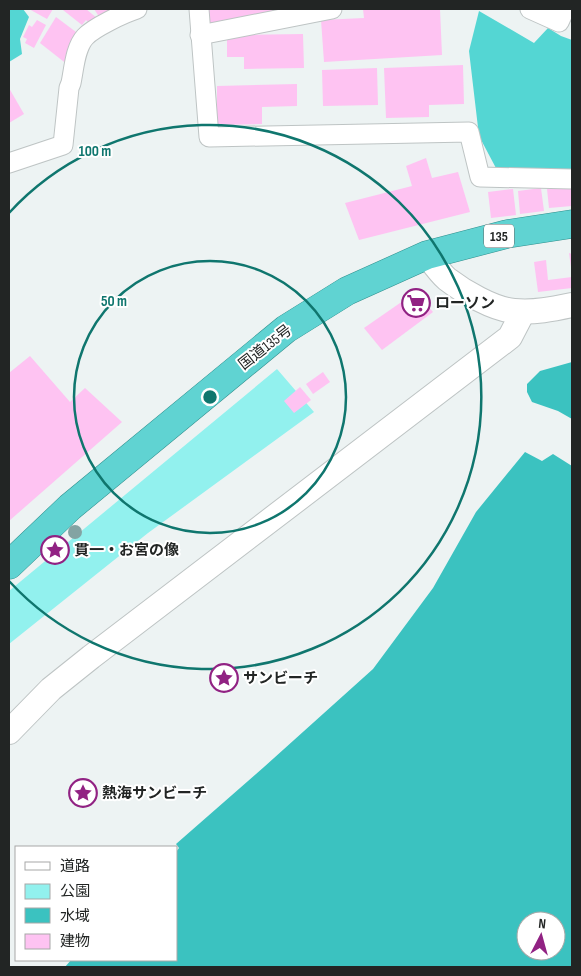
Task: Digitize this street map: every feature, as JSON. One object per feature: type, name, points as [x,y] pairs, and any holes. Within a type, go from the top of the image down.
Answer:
[{"type":"highway","name":"国道135号","points":[[9,565],[70,507],[286,329],[347,291],[427,255],[507,234],[572,224]]},
{"type":"street","points":[[9,163],[63,145],[69,88],[80,46],[85,37],[94,31],[125,13],[136,9]]},
{"type":"street","points":[[198,9],[209,136],[469,132],[480,177],[572,179]]},
{"type":"street","points":[[200,35],[332,9]]},
{"type":"street","points":[[530,9],[559,22],[565,9]]},
{"type":"street","points":[[427,255],[446,278],[480,299],[501,308],[523,312],[572,305]]},
{"type":"street","points":[[9,732],[51,690],[91,657],[510,337],[523,312]]},
{"type":"green space","points":[[277,369],[314,412],[148,533],[9,644],[9,591]]},
{"type":"shaded area","points":[[9,9],[23,9],[29,17],[20,39],[22,54],[9,62]]},
{"type":"shaded area","points":[[479,11],[534,43],[548,28],[572,40],[572,172],[497,170],[479,136],[469,51]]},
{"type":"water","points":[[572,362],[572,419],[558,411],[532,402],[527,392],[527,384],[540,371]]},
{"type":"water","points":[[525,452],[542,461],[553,454],[572,466],[572,967],[65,967],[70,961],[178,961],[179,848],[176,844],[373,669],[433,588],[476,512]]},
{"type":"building","points":[[29,9],[53,9],[47,19]]},
{"type":"building","points":[[64,9],[86,9],[98,19],[92,26],[86,20],[82,25]]},
{"type":"building","points":[[94,9],[111,9],[114,13],[102,21]]},
{"type":"building","points":[[203,9],[299,9],[206,28]]},
{"type":"building","points":[[363,9],[440,9],[442,55],[324,62],[321,20],[364,18]]},
{"type":"building","points":[[56,17],[76,32],[68,65],[40,43]]},
{"type":"building","points":[[37,20],[46,25],[34,48],[25,43],[27,39],[23,37],[29,25],[32,27]]},
{"type":"building","points":[[303,34],[304,68],[244,69],[244,57],[227,57],[227,35]]},
{"type":"building","points":[[463,65],[464,104],[429,105],[429,117],[386,118],[384,68]]},
{"type":"building","points":[[377,68],[378,105],[323,106],[322,70]]},
{"type":"building","points":[[297,84],[297,106],[262,107],[262,124],[217,125],[217,86]]},
{"type":"building","points":[[9,88],[24,114],[9,123]]},
{"type":"building","points":[[426,158],[432,178],[458,172],[470,212],[359,240],[345,203],[412,186],[406,166]]},
{"type":"building","points":[[572,186],[572,206],[549,208],[547,189]]},
{"type":"building","points":[[541,188],[544,211],[520,214],[518,191]]},
{"type":"building","points":[[513,189],[516,215],[491,218],[488,192]]},
{"type":"building","points":[[569,253],[572,254],[572,267],[571,267]]},
{"type":"building","points":[[546,260],[548,280],[572,277],[572,288],[538,292],[534,262]]},
{"type":"building","points":[[423,300],[433,312],[382,350],[364,328],[400,303]]},
{"type":"building","points":[[30,356],[70,402],[85,388],[122,422],[9,521],[9,373]]},
{"type":"building","points":[[323,372],[330,382],[313,394],[306,384]]},
{"type":"building","points":[[300,387],[311,400],[294,413],[284,401]]},
{"type":"place","name":"ローソン","points":[[416,303]]},
{"type":"place","name":"貫一・お宮の像","points":[[55,550]]},
{"type":"place","name":"サンビーチ","points":[[224,678]]},
{"type":"place","name":"熱海サンビーチ","points":[[83,793]]}]
